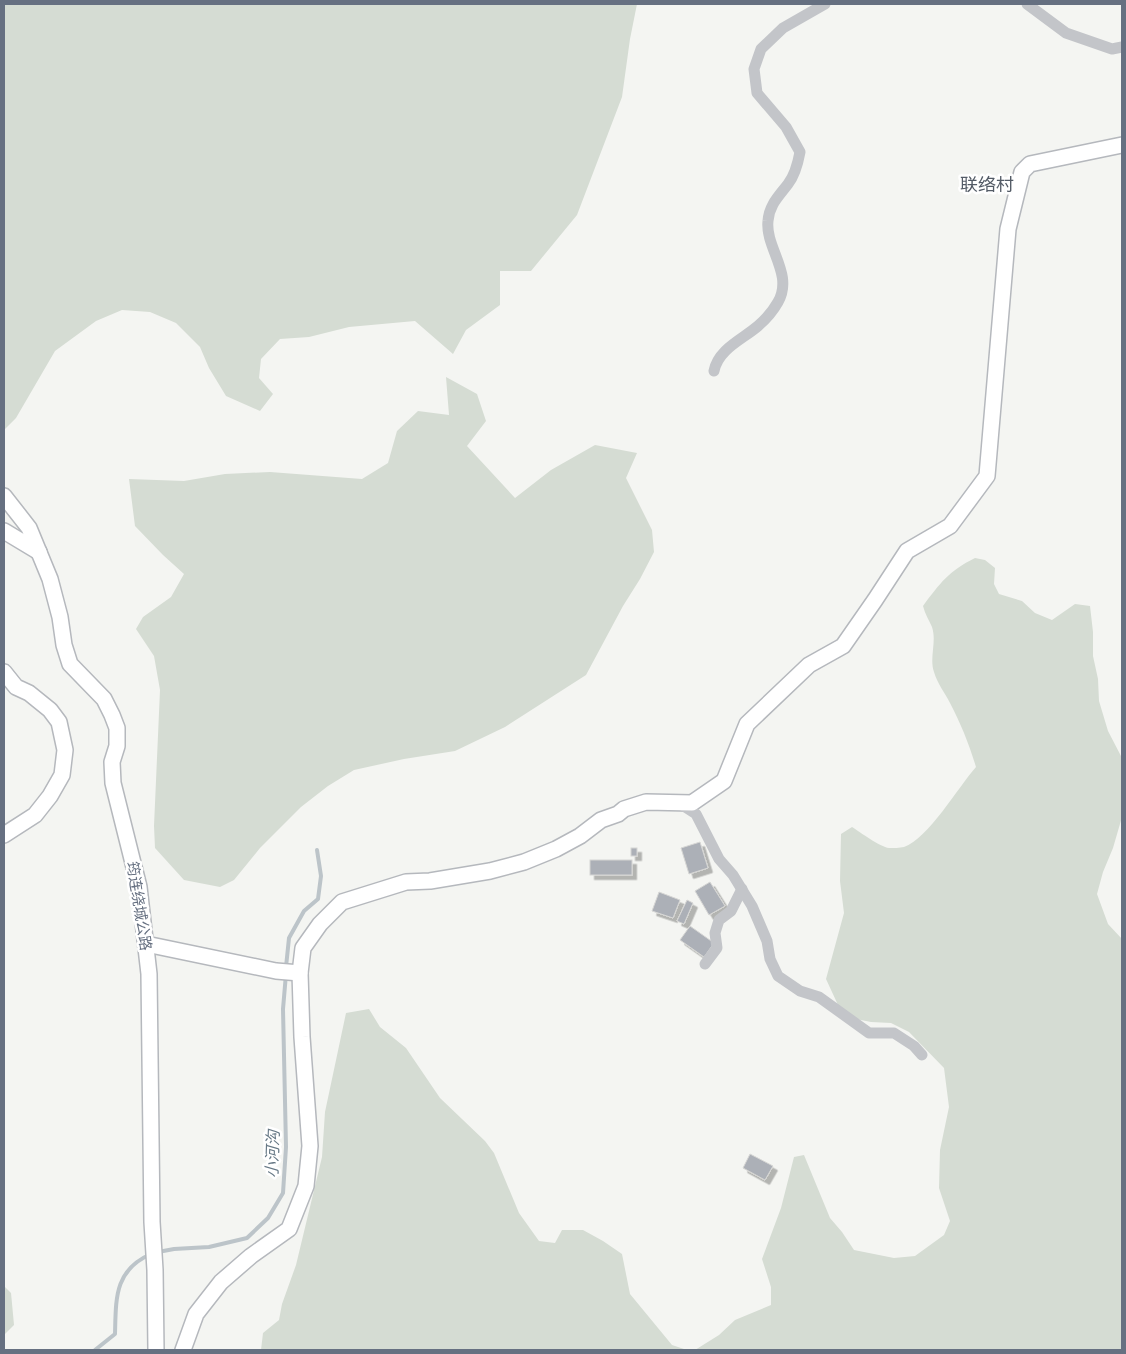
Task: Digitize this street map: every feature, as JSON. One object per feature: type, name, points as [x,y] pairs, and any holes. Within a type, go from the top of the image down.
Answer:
[{"type":"street","points":[[714,371],[715,364],[726,350],[767,317],[779,302],[782,289],[780,267],[769,235],[768,220],[770,210],[778,196],[789,183],[797,167],[800,152],[786,127],[758,93],[754,68],[761,49],[784,28],[825,4]]},
{"type":"street","points":[[1027,4],[1066,33],[1112,49],[1122,47]]},
{"type":"street","points":[[183,1350],[196,1314],[221,1282],[251,1256],[289,1229],[306,1186],[310,1146],[297,973],[303,948],[320,924],[342,902],[406,882],[430,881],[490,871],[524,862],[556,849],[580,836],[601,820],[618,814],[624,809],[646,802],[692,803],[724,781],[747,724],[809,665],[843,646],[907,551],[950,526],[987,476],[1008,229],[1022,172],[1030,164],[1122,144]]},
{"type":"street","name":"筠连绕城公路","points":[[4,496],[29,528],[50,579],[70,664],[104,699],[117,728],[117,746],[112,762],[113,783],[139,887],[149,974],[152,1222],[156,1350]]},
{"type":"street","points":[[4,531],[39,552]]},
{"type":"street","points":[[4,672],[16,687],[29,693],[50,710],[59,722],[65,750],[62,775],[50,796],[35,815],[4,835]]},
{"type":"street","points":[[679,803],[696,814],[719,859],[734,875],[752,906],[767,942],[770,960],[778,976],[800,992],[820,997],[869,1033],[894,1033],[914,1046],[922,1055]]},
{"type":"street","points":[[705,964],[717,948],[715,933],[719,920],[731,911],[742,889]]},
{"type":"street","points":[[146,944],[276,971],[297,973]]},
{"type":"shaded area","points":[[4,4],[637,4],[622,97],[577,215],[531,271],[500,271],[500,305],[466,330],[453,354],[415,321],[349,327],[309,337],[280,339],[261,359],[259,378],[273,394],[260,411],[226,396],[209,368],[200,347],[176,323],[150,312],[122,310],[96,321],[55,351],[16,418],[4,430]]},
{"type":"shaded area","points":[[446,377],[477,394],[486,421],[467,446],[515,498],[551,470],[595,445],[637,453],[626,478],[652,530],[654,552],[640,579],[623,606],[586,675],[505,727],[455,751],[404,759],[354,770],[328,786],[301,807],[260,848],[234,880],[220,887],[184,880],[155,848],[154,826],[160,690],[154,656],[136,629],[143,617],[171,597],[184,574],[135,526],[129,479],[184,481],[225,474],[270,472],[362,479],[388,463],[397,431],[418,411],[449,415]]},
{"type":"shaded area","points":[[975,558],[985,560],[995,568],[994,584],[999,594],[1022,601],[1035,613],[1052,620],[1075,604],[1090,606],[1093,656],[1098,679],[1099,701],[1108,731],[1122,758],[1122,817],[1097,894],[1108,924],[1122,939],[1122,1350],[695,1350],[719,1335],[735,1320],[771,1305],[771,1287],[762,1259],[781,1208],[794,1157],[804,1155],[830,1218],[854,1250],[894,1258],[915,1256],[944,1235],[950,1221],[939,1188],[940,1150],[949,1107],[944,1068],[909,1032],[891,1023],[851,1018],[838,1005],[826,979],[844,913],[840,881],[841,834],[852,827],[885,847],[904,847],[923,834],[933,823],[976,767],[961,726],[934,672],[932,661],[934,644],[932,627],[923,606],[946,578]]},
{"type":"shaded area","points":[[369,1009],[380,1027],[406,1048],[440,1098],[485,1141],[494,1153],[519,1213],[539,1241],[555,1243],[562,1230],[583,1230],[622,1254],[630,1294],[672,1345],[687,1350],[261,1350],[263,1333],[279,1320],[282,1304],[296,1265],[322,1157],[325,1112],[346,1013]]},
{"type":"shaded area","points":[[4,1286],[11,1293],[14,1325],[4,1335]]},
{"type":"building","points":[[700,842],[708,868],[689,874],[681,848]]},
{"type":"building","points":[[631,848],[637,848],[637,856],[631,856]]},
{"type":"building","points":[[590,860],[632,860],[632,875],[590,875]]},
{"type":"building","points":[[710,882],[725,906],[709,915],[695,891]]},
{"type":"building","points":[[659,892],[680,900],[673,918],[652,911]]},
{"type":"building","points":[[687,900],[693,903],[684,924],[677,921]]},
{"type":"building","points":[[690,926],[714,943],[704,957],[680,940]]},
{"type":"building","points":[[750,1154],[773,1166],[765,1180],[743,1168]]},
{"type":"waterway","name":"小河沟","points":[[286,967],[289,938],[304,911],[318,899],[321,876],[317,850]]},
{"type":"waterway","name":"小河沟","points":[[158,1252],[209,1247],[247,1238],[268,1218],[283,1193],[286,1147],[283,1009],[286,974]]},
{"type":"waterway","name":"小河沟","points":[[95,1350],[115,1334],[117,1298],[124,1277],[130,1268],[151,1254]]},
{"type":"district","name":"联络村","points":[[987,185]]}]
